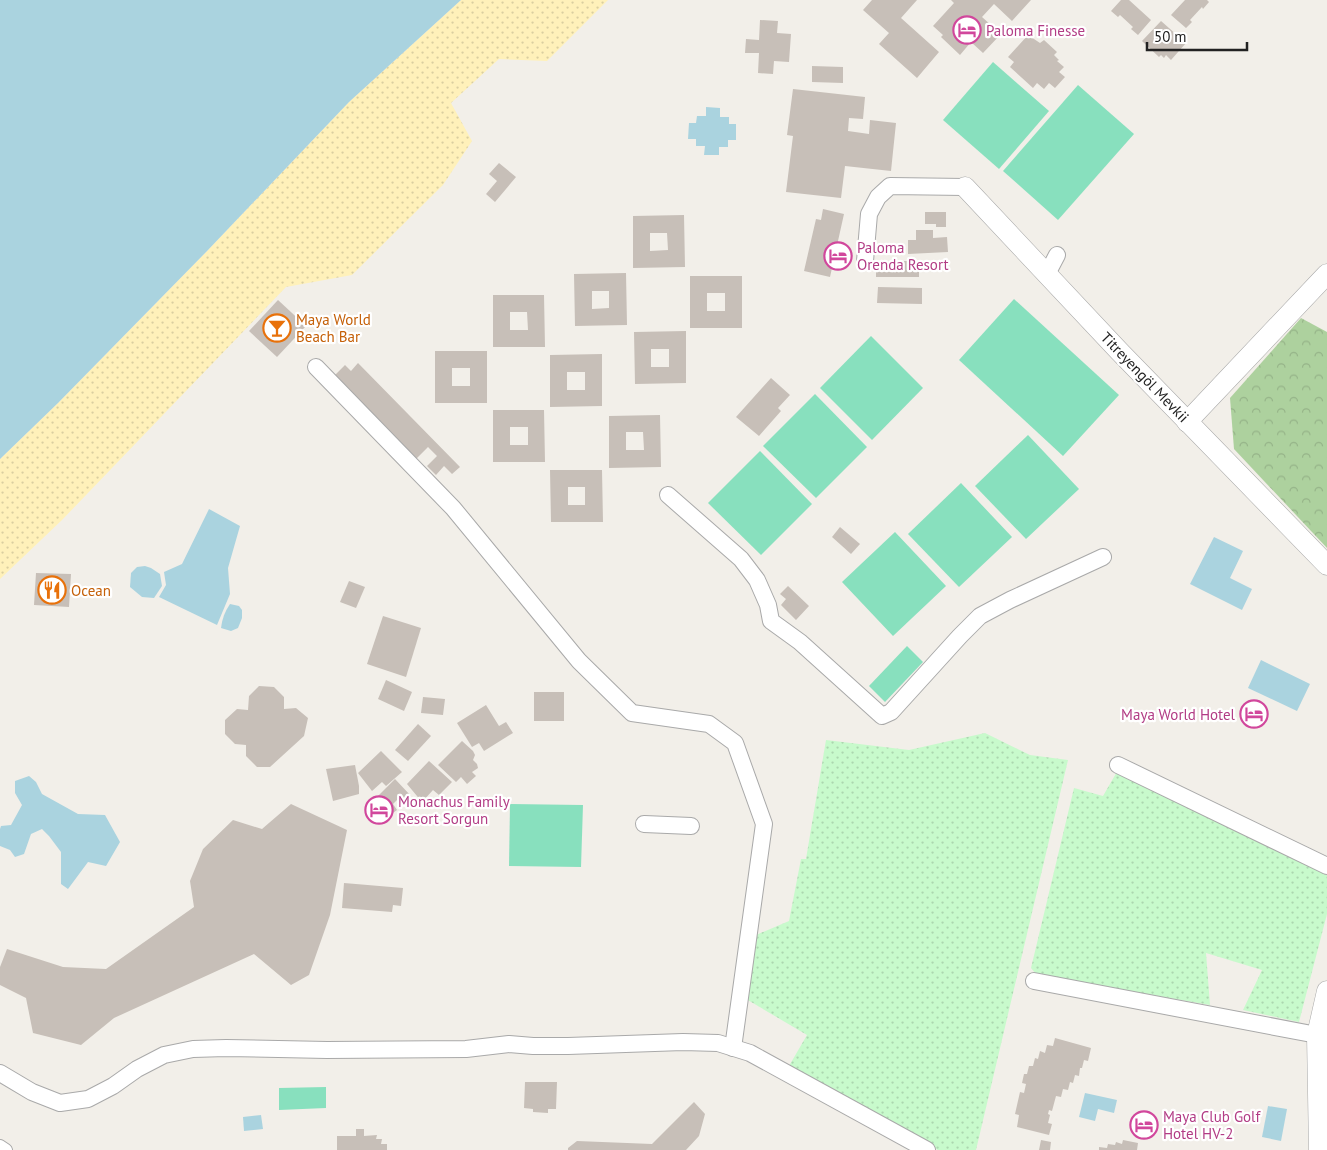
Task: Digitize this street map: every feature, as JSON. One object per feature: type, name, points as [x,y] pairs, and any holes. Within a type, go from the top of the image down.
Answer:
[{"type":"street","points":[[865,261],[869,214],[878,197],[890,186],[965,187]]},
{"type":"street","name":"Titreyengöl Mevkii","points":[[965,187],[1327,565]]},
{"type":"street","points":[[1047,274],[1057,255]]},
{"type":"street","points":[[1188,422],[1327,274]]},
{"type":"street","points":[[316,366],[453,508],[579,660],[632,712],[709,724],[735,743],[764,824],[733,1048]]},
{"type":"street","points":[[668,495],[741,559],[757,580],[768,605],[771,621],[800,642],[882,716],[892,712],[980,616],[1010,600],[1104,557]]},
{"type":"street","points":[[1118,765],[1327,866]]},
{"type":"street","points":[[644,824],[691,826]]},
{"type":"street","points":[[1034,981],[1317,1035]]},
{"type":"street","points":[[1319,1150],[1317,1035],[1327,991]]},
{"type":"street","points":[[0,1073],[32,1092],[60,1103],[88,1099],[113,1086],[137,1068],[164,1055],[193,1049],[466,1049],[509,1044],[568,1046],[683,1042],[718,1043],[750,1053],[927,1150]]},
{"type":"street","points":[[0,1146],[6,1150]]},
{"type":"green space","points":[[993,62],[1049,111],[999,169],[943,120]]},
{"type":"green space","points":[[1078,85],[1134,134],[1058,220],[1003,171]]},
{"type":"green space","points":[[1014,299],[1119,395],[1063,456],[959,360]]},
{"type":"green space","points":[[1301,318],[1327,332],[1327,548],[1234,449],[1230,398]]},
{"type":"green space","points":[[871,336],[923,388],[872,440],[820,388]]},
{"type":"green space","points":[[815,394],[867,447],[816,498],[763,446]]},
{"type":"green space","points":[[1028,435],[1079,489],[1026,539],[975,486]]},
{"type":"green space","points":[[760,451],[812,504],[761,555],[708,503]]},
{"type":"green space","points":[[961,483],[1012,537],[959,587],[908,534]]},
{"type":"green space","points":[[895,532],[946,586],[893,636],[842,582]]},
{"type":"green space","points":[[907,646],[923,662],[885,702],[869,686]]},
{"type":"green space","points":[[985,733],[1030,755],[1068,760],[976,1150],[938,1150],[789,1066],[807,1035],[746,999],[756,935],[789,921],[801,859],[806,859],[826,740],[909,750]]},
{"type":"green space","points":[[1118,770],[1327,875],[1327,914],[1299,1022],[1243,1010],[1262,970],[1206,953],[1210,1005],[1037,975],[1031,968],[1074,788],[1103,796]]},
{"type":"green space","points":[[510,804],[583,805],[581,867],[509,866]]},
{"type":"green space","points":[[326,1087],[326,1108],[279,1110],[279,1088]]},
{"type":"sand","points":[[461,0],[608,0],[547,61],[499,59],[451,103],[472,141],[443,185],[352,275],[286,287],[62,520],[0,579],[0,459],[58,403],[208,250],[349,102]]},
{"type":"water","points":[[0,0],[461,0],[349,102],[208,250],[58,403],[0,459]]},
{"type":"water","points":[[706,107],[720,108],[720,117],[729,117],[729,124],[736,124],[736,140],[728,140],[728,147],[719,147],[719,155],[704,155],[705,146],[696,146],[696,139],[688,139],[689,123],[696,123],[697,116],[706,116]]},
{"type":"water","points":[[209,509],[240,526],[228,568],[230,594],[217,625],[159,597],[166,585],[164,572],[182,564]]},
{"type":"water","points":[[1214,537],[1243,551],[1230,578],[1252,589],[1242,610],[1190,584]]},
{"type":"water","points":[[145,566],[160,574],[162,586],[154,598],[142,597],[130,587],[131,573],[137,567]]},
{"type":"water","points":[[230,604],[239,606],[242,610],[242,618],[238,628],[231,631],[221,628],[224,615]]},
{"type":"water","points":[[1261,660],[1310,684],[1297,711],[1248,688]]},
{"type":"water","points":[[29,776],[36,782],[42,794],[78,814],[105,815],[120,842],[106,866],[88,862],[68,889],[61,884],[61,852],[42,829],[31,834],[24,854],[15,857],[10,850],[0,846],[1,826],[11,825],[22,805],[15,793],[15,781]]},
{"type":"water","points":[[1085,1093],[1117,1100],[1114,1113],[1098,1109],[1095,1121],[1079,1117]]},
{"type":"water","points":[[1268,1106],[1287,1109],[1281,1141],[1262,1137]]},
{"type":"water","points":[[261,1115],[263,1129],[244,1131],[243,1117]]},
{"type":"building","points":[[872,0],[917,0],[901,18],[939,52],[917,78],[879,44],[889,33],[863,10]]},
{"type":"building","name":"Paloma Finesse","points":[[951,0],[1031,0],[1012,21],[994,4],[982,17],[1001,34],[983,53],[971,42],[960,55],[941,37],[943,35],[933,26],[954,3]]},
{"type":"building","points":[[1121,0],[1129,0],[1151,20],[1138,35],[1131,29],[1133,27],[1120,15],[1118,17],[1111,11]]},
{"type":"building","points":[[1185,0],[1207,0],[1209,2],[1190,20],[1192,22],[1186,28],[1171,15]]},
{"type":"building","points":[[760,20],[778,21],[777,33],[791,34],[789,62],[774,61],[773,74],[758,73],[759,53],[745,53],[746,39],[759,40]]},
{"type":"building","points":[[1161,21],[1186,43],[1171,60],[1166,55],[1164,58],[1161,55],[1159,57],[1142,41]]},
{"type":"building","points":[[1028,35],[1040,43],[1044,40],[1057,52],[1054,55],[1059,60],[1057,61],[1064,67],[1059,72],[1065,77],[1055,88],[1049,83],[1044,89],[1037,83],[1033,88],[1010,67],[1014,62],[1008,57]]},
{"type":"building","points":[[812,66],[843,67],[843,83],[812,82]]},
{"type":"building","points":[[793,89],[865,97],[863,119],[849,118],[848,131],[869,134],[870,120],[896,123],[891,171],[845,166],[841,198],[786,192],[793,136],[787,135]]},
{"type":"building","points":[[499,163],[516,177],[495,202],[486,194],[497,181],[489,174]]},
{"type":"building","points":[[823,209],[844,214],[830,277],[804,271],[816,219],[821,220]]},
{"type":"building","points":[[925,212],[946,212],[946,227],[936,227],[936,224],[925,224]]},
{"type":"building","points":[[684,215],[685,267],[633,268],[633,216]],"holes":[[[650,233],[667,233],[668,250],[650,251]]]},
{"type":"building","points":[[916,230],[933,230],[933,238],[947,237],[948,252],[908,254],[908,240],[916,240]]},
{"type":"building","points":[[876,261],[919,261],[919,277],[876,277]]},
{"type":"building","points":[[626,273],[627,325],[575,326],[574,274]],"holes":[[[592,291],[609,291],[609,308],[592,309]]]},
{"type":"building","points":[[690,276],[742,276],[742,328],[690,328]],"holes":[[[707,293],[725,293],[725,311],[707,311]]]},
{"type":"building","points":[[878,287],[922,288],[922,304],[877,303]]},
{"type":"building","points":[[493,295],[544,295],[545,347],[493,347]],"holes":[[[510,312],[527,312],[528,330],[510,330]]]},
{"type":"building","name":"Maya World Beach Bar","points":[[278,300],[306,326],[277,357],[249,331]]},
{"type":"building","points":[[686,331],[686,383],[635,384],[634,332]],"holes":[[[651,349],[669,349],[669,367],[651,367]]]},
{"type":"building","points":[[435,351],[487,351],[487,403],[435,403]],"holes":[[[452,368],[470,368],[470,386],[452,386]]]},
{"type":"building","points":[[602,354],[602,406],[550,407],[550,355]],"holes":[[[567,372],[585,372],[585,390],[567,390]]]},
{"type":"building","points":[[358,363],[460,467],[452,474],[444,466],[436,475],[427,466],[437,456],[428,447],[416,459],[334,376],[345,365],[351,371]]},
{"type":"building","points":[[771,378],[790,395],[778,408],[781,411],[759,436],[736,417]]},
{"type":"building","points":[[493,410],[544,410],[545,462],[493,462]],"holes":[[[510,427],[528,427],[528,445],[510,445]]]},
{"type":"building","points":[[660,415],[661,467],[609,468],[609,416]],"holes":[[[626,432],[643,432],[644,450],[626,450]]]},
{"type":"building","points":[[550,470],[602,470],[603,522],[551,522]],"holes":[[[568,487],[585,487],[585,505],[568,505]]]},
{"type":"building","points":[[840,527],[860,544],[851,554],[832,537]]},
{"type":"building","name":"Ocean","points":[[36,573],[71,574],[69,607],[34,605]]},
{"type":"building","points":[[349,581],[365,587],[356,608],[340,602]]},
{"type":"building","points":[[788,586],[809,606],[796,620],[781,605],[786,599],[780,594]]},
{"type":"building","points":[[383,616],[421,628],[406,677],[367,664]]},
{"type":"building","points":[[386,680],[412,692],[404,711],[378,699]]},
{"type":"building","points":[[259,686],[274,687],[284,697],[284,709],[296,708],[308,718],[304,736],[270,767],[257,767],[246,756],[246,745],[235,744],[225,734],[225,720],[237,709],[248,710],[249,696]]},
{"type":"building","points":[[534,692],[564,692],[564,721],[534,721]]},
{"type":"building","points":[[423,697],[445,699],[443,715],[421,713]]},
{"type":"building","points":[[486,705],[499,726],[506,722],[513,733],[484,751],[479,743],[472,747],[457,723]]},
{"type":"building","points":[[418,724],[431,736],[408,761],[395,750]]},
{"type":"building","points":[[462,741],[473,751],[475,755],[473,760],[478,768],[472,772],[476,776],[467,784],[461,777],[456,782],[438,765]]},
{"type":"building","points":[[381,751],[402,772],[386,786],[382,782],[372,791],[358,773]]},
{"type":"building","points":[[429,761],[452,782],[439,795],[433,790],[422,802],[407,784]]},
{"type":"building","points":[[355,765],[359,794],[333,801],[326,769]]},
{"type":"building","points":[[395,779],[411,796],[402,804],[397,800],[393,804],[397,810],[390,815],[376,798]]},
{"type":"building","points":[[291,804],[347,830],[330,915],[309,975],[291,985],[254,954],[114,1018],[81,1045],[33,1033],[26,998],[0,985],[0,967],[7,949],[63,967],[106,969],[194,907],[190,881],[203,849],[233,820],[262,829]]},
{"type":"building","points":[[344,883],[403,888],[401,906],[393,905],[392,912],[342,908]]},
{"type":"building","points":[[1055,1038],[1091,1048],[1088,1061],[1084,1060],[1079,1076],[1075,1075],[1073,1083],[1070,1082],[1068,1090],[1063,1089],[1061,1097],[1056,1096],[1052,1111],[1049,1110],[1048,1123],[1052,1124],[1049,1135],[1017,1127],[1019,1115],[1015,1114],[1020,1092],[1024,1093],[1026,1084],[1022,1083],[1024,1074],[1027,1074],[1029,1066],[1033,1066],[1035,1058],[1038,1059],[1040,1051],[1045,1053],[1047,1045],[1053,1046]]},
{"type":"building","points":[[525,1082],[557,1082],[556,1109],[548,1109],[548,1113],[533,1112],[533,1109],[524,1108]]},
{"type":"building","points":[[694,1102],[705,1114],[699,1136],[686,1150],[568,1150],[577,1141],[652,1144]]},
{"type":"building","points":[[356,1129],[364,1129],[364,1136],[377,1135],[376,1139],[382,1139],[381,1144],[387,1144],[387,1150],[337,1150],[337,1136],[356,1136]]},
{"type":"building","points":[[1041,1140],[1051,1142],[1050,1150],[1039,1150]]},
{"type":"building","points":[[1123,1140],[1138,1143],[1137,1150],[1099,1150],[1099,1147],[1107,1148],[1108,1144],[1115,1145],[1116,1142],[1122,1144]]},
{"type":"place","name":"Paloma Finesse","points":[[967,30]]},
{"type":"place","name":"Paloma Orenda Resort","points":[[838,256]]},
{"type":"place","name":"Maya World Beach Bar","points":[[277,328]]},
{"type":"place","name":"Ocean","points":[[52,590]]},
{"type":"place","name":"Maya World Hotel","points":[[1254,714]]},
{"type":"place","name":"Monachus Family Resort Sorgun","points":[[379,810]]},
{"type":"place","name":"Maya Club Golf Hotel HV-2","points":[[1144,1125]]}]
